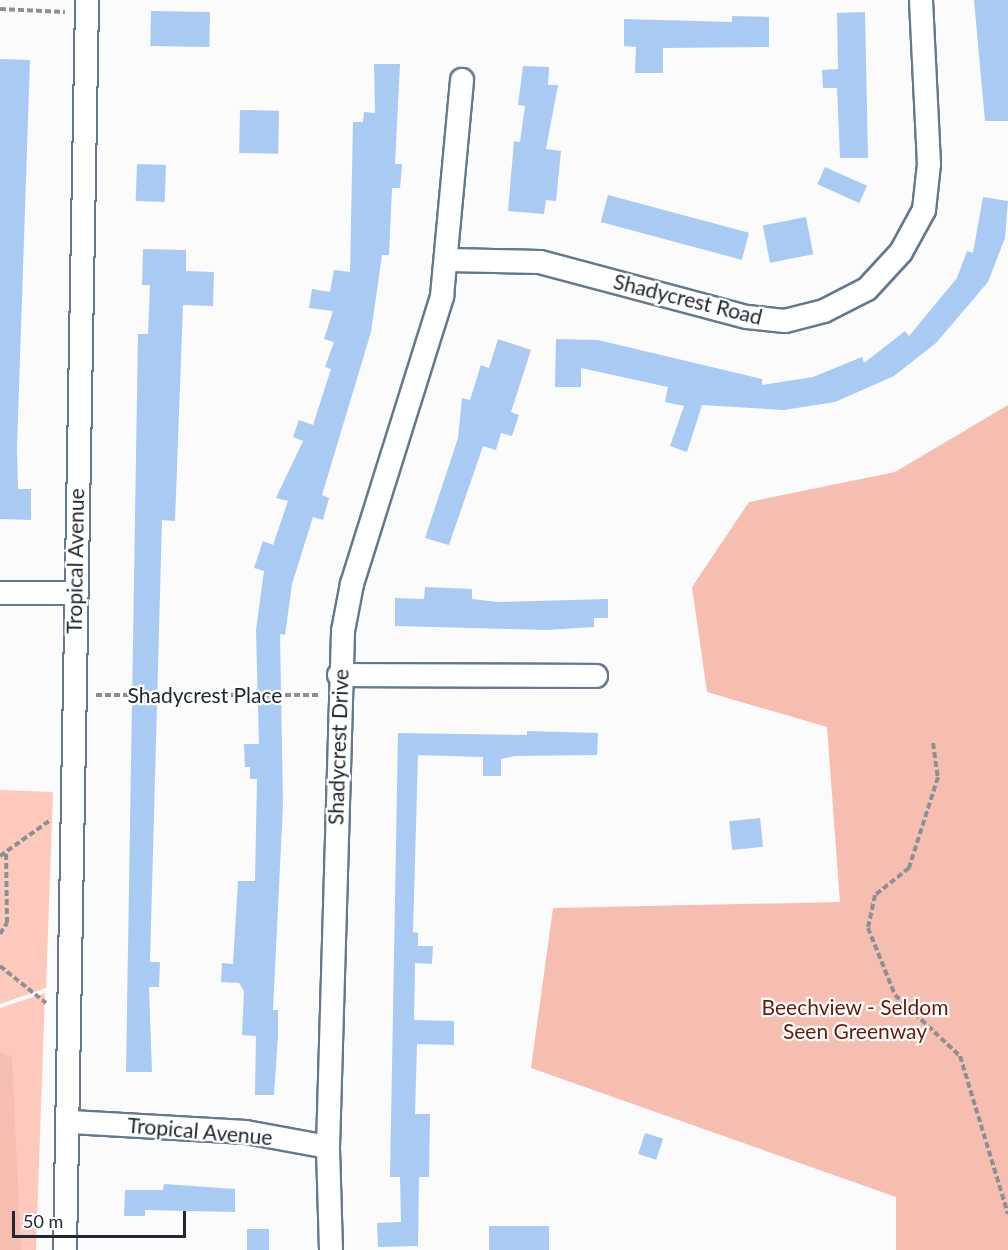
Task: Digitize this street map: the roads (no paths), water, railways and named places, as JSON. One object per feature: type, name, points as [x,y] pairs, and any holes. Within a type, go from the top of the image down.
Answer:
[{"type":"street","name":"Tropical Avenue","points":[[65,1250],[71,1122],[71,694],[87,0]]},
{"type":"street","name":"Shadycrest Road","points":[[449,260],[540,262],[747,317],[785,321],[824,311],[867,289],[901,252],[924,210],[929,164],[921,0]]},
{"type":"street","name":"Shadycrest Drive","points":[[331,1250],[328,1147],[339,685],[352,584],[449,260],[462,80]]},
{"type":"street","points":[[0,593],[75,593]]},
{"type":"street","points":[[339,685],[596,676]]},
{"type":"street","name":"Tropical Avenue","points":[[71,1122],[246,1132],[328,1147]]},
{"type":"park label","name":"Beechview - Seldom Seen Greenway","points":[[855,1019]]}]
